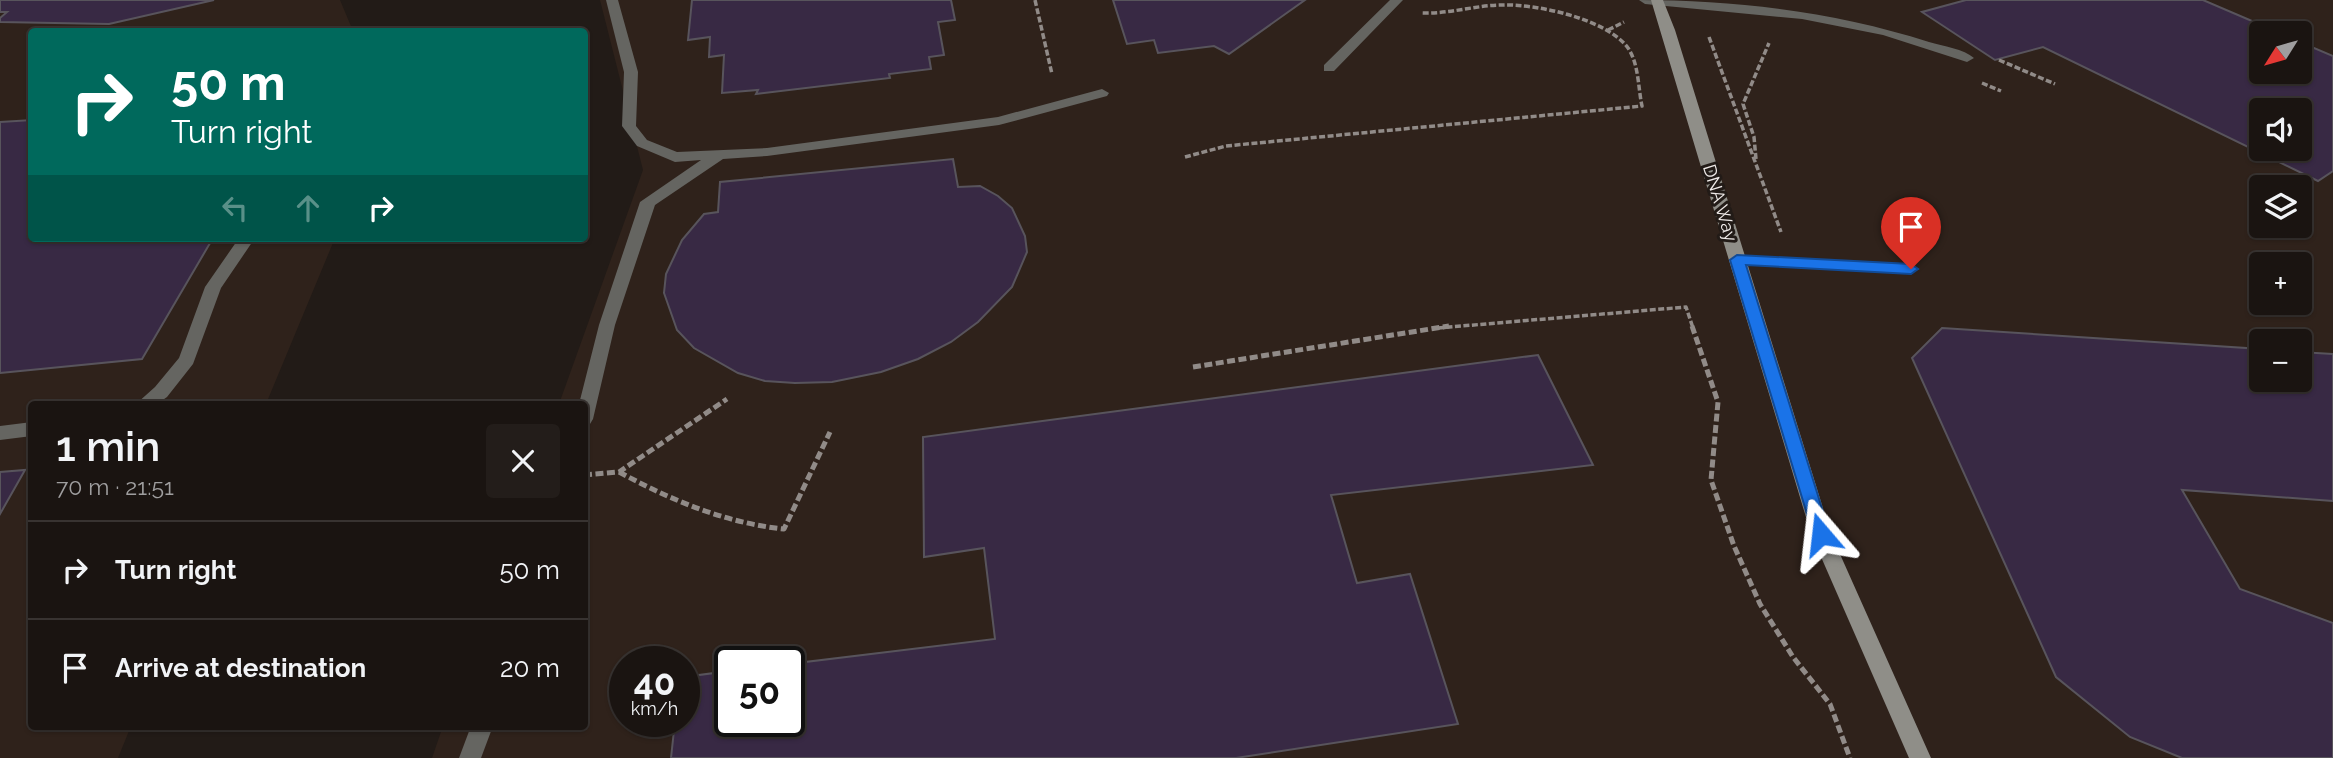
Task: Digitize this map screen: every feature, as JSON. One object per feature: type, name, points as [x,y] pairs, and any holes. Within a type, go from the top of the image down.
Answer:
[{"type":"main road","name":"DNA Way","points":[[1653,1],[1668,30],[1821,534],[1920,758]]},
{"type":"lane","points":[[612,0],[631,72],[629,126],[642,143],[675,157],[767,152],[999,121],[1102,93]]},
{"type":"lane","points":[[1329,68],[1397,0]]},
{"type":"lane","points":[[1653,1],[1802,15],[1886,32],[1967,58]]},
{"type":"lane","points":[[588,403],[607,325],[648,202],[719,155]]},
{"type":"lane","points":[[149,401],[162,392],[187,360],[213,287],[244,242]]},
{"type":"lane","points":[[1737,260],[1911,269]]},
{"type":"lane","points":[[0,433],[28,430]]},
{"type":"lane","points":[[470,758],[480,730]]},
{"type":"path","points":[[1035,0],[1052,78]]},
{"type":"path","points":[[1185,158],[1226,146],[1642,106],[1628,47],[1608,30],[1526,5],[1500,5],[1443,14],[1411,12]]},
{"type":"path","points":[[1608,30],[1624,22]]},
{"type":"path","points":[[1757,167],[1754,138],[1743,104],[1752,92],[1762,54],[1773,36]]},
{"type":"path","points":[[1709,37],[1783,236]]},
{"type":"path","points":[[1193,367],[1460,324],[1686,307],[1718,402],[1711,480],[1734,546],[1760,604],[1793,657],[1830,704],[1850,758]]},
{"type":"path","points":[[588,475],[619,472],[727,399]]},
{"type":"path","points":[[619,472],[653,492],[760,528],[784,529],[830,432]]},
{"type":"shaded area","points":[[0,0],[340,0],[352,28],[28,28],[28,242],[333,242],[267,401],[28,401],[28,730],[129,730],[118,758],[0,758]]},
{"type":"shaded area","points":[[600,0],[2333,0],[2333,758],[432,758],[442,730],[588,730],[588,401],[560,401],[643,170]]},
{"type":"building","points":[[0,0],[214,0],[109,24],[0,22],[0,18],[7,12],[0,12]]},
{"type":"building","points":[[692,0],[951,0],[955,20],[938,22],[944,55],[929,57],[931,69],[889,74],[890,78],[756,94],[758,90],[722,93],[724,55],[709,57],[710,37],[688,40]]},
{"type":"building","points":[[1113,0],[1305,0],[1229,54],[1214,46],[1158,53],[1154,40],[1127,44]]},
{"type":"building","points":[[1966,0],[2203,0],[2252,21],[2249,21],[2249,84],[2312,84],[2312,47],[2333,56],[2333,171],[2318,181],[2312,178],[2312,175],[2306,175],[2277,161],[2312,161],[2312,98],[2249,98],[2249,147],[2043,47],[1995,60],[1922,12]]},
{"type":"building","points":[[28,120],[28,242],[211,242],[142,359],[0,373],[0,122]]},
{"type":"building","points":[[953,159],[958,187],[980,186],[1012,208],[1025,236],[1027,252],[1012,287],[978,322],[951,342],[918,359],[881,372],[832,382],[795,383],[765,381],[738,373],[694,348],[677,330],[664,293],[666,274],[682,240],[704,214],[718,212],[720,182]]},
{"type":"building","points":[[1942,328],[2249,348],[2249,392],[2312,392],[2312,353],[2333,354],[2333,501],[2182,490],[2240,589],[2333,623],[2333,758],[2182,758],[2130,737],[2056,677],[1912,358]]},
{"type":"building","points":[[1538,355],[1593,465],[1331,495],[1357,583],[1410,574],[1458,724],[1236,758],[671,758],[673,737],[700,737],[700,675],[714,673],[714,737],[805,737],[805,662],[995,639],[984,548],[924,557],[923,437]]},
{"type":"building","points":[[25,470],[0,514],[0,472]]},
{"type":"route","points":[[1821,534],[1737,260],[1911,269]]}]
